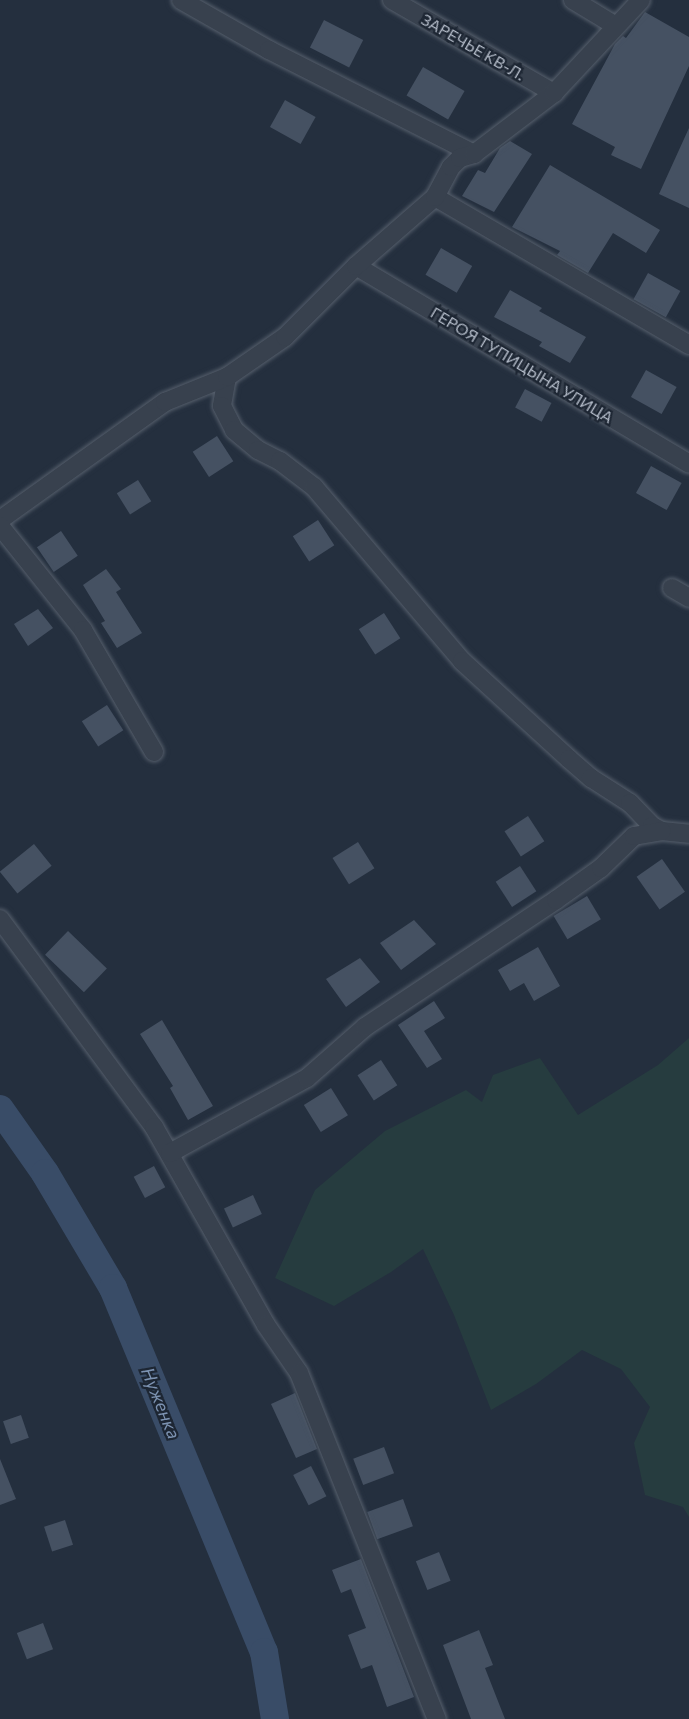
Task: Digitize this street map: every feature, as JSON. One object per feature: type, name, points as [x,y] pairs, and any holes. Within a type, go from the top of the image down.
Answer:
[{"type":"street","points":[[181,0],[269,50],[474,154]]},
{"type":"street","name":"ЗАРЕЧЬЕ КВ-Л.","points":[[392,0],[554,93]]},
{"type":"street","points":[[573,0],[616,26]]},
{"type":"street","points":[[0,520],[165,402],[226,377],[285,337],[356,266],[435,197],[451,167],[460,158],[474,154],[554,93],[641,0]]},
{"type":"street","points":[[435,197],[689,345]]},
{"type":"street","name":"ГЕРОЯ ТУПИЦЫНА УЛИЦА","points":[[356,266],[689,464]]},
{"type":"street","points":[[226,377],[222,406],[234,430],[258,450],[280,461],[314,487],[462,661],[591,778],[630,803],[652,826],[663,831]]},
{"type":"street","points":[[0,526],[83,630],[154,752]]},
{"type":"street","points":[[672,588],[689,598]]},
{"type":"street","points":[[170,1153],[307,1077],[365,1027],[601,868],[634,836],[663,831],[689,834]]},
{"type":"street","points":[[0,920],[170,1153],[266,1325],[299,1373],[437,1719]]},
{"type":"green space","points":[[689,1038],[689,1517],[683,1507],[645,1495],[634,1443],[650,1407],[621,1369],[582,1350],[536,1384],[491,1410],[454,1315],[423,1249],[391,1272],[334,1306],[275,1278],[315,1190],[385,1131],[466,1090],[482,1102],[493,1075],[540,1058],[578,1115],[658,1065]]},
{"type":"building","points":[[645,12],[689,37],[689,66],[641,169],[611,155],[615,147],[572,124],[615,44],[623,36],[626,38]]},
{"type":"building","points":[[324,20],[363,40],[349,68],[310,48]]},
{"type":"building","points":[[423,67],[465,91],[448,120],[406,96]]},
{"type":"building","points":[[285,100],[316,117],[301,144],[270,127]]},
{"type":"building","points":[[689,128],[689,208],[659,194]]},
{"type":"building","points":[[510,141],[532,154],[494,212],[462,196],[478,170],[485,173],[500,148]]},
{"type":"building","points":[[550,165],[660,230],[646,253],[613,233],[588,273],[557,255],[560,251],[512,227]]},
{"type":"building","points":[[441,248],[472,266],[457,293],[426,275]]},
{"type":"building","points":[[648,273],[680,291],[666,317],[633,299]]},
{"type":"building","points":[[510,290],[542,308],[539,311],[586,337],[570,363],[539,346],[542,342],[494,317]]},
{"type":"building","points":[[646,370],[677,387],[662,414],[631,397]]},
{"type":"building","points":[[525,389],[551,403],[542,422],[515,408]]},
{"type":"building","points":[[217,436],[233,461],[209,477],[193,452]]},
{"type":"building","points":[[651,466],[682,483],[667,510],[636,493]]},
{"type":"building","points":[[138,480],[151,501],[130,514],[117,493]]},
{"type":"building","points":[[318,520],[334,545],[309,561],[293,536]]},
{"type":"building","points":[[61,531],[78,556],[54,572],[37,547]]},
{"type":"building","points":[[106,569],[121,589],[116,592],[142,633],[117,648],[101,623],[105,621],[83,585]]},
{"type":"building","points":[[38,609],[53,628],[28,646],[14,624]]},
{"type":"building","points":[[384,613],[400,638],[375,654],[359,629]]},
{"type":"building","points":[[107,705],[123,730],[98,746],[82,721]]},
{"type":"building","points":[[528,816],[544,841],[521,856],[505,831]]},
{"type":"building","points":[[358,842],[374,868],[349,884],[333,858]]},
{"type":"building","points":[[34,844],[52,866],[17,893],[0,872]]},
{"type":"building","points":[[662,859],[685,892],[660,910],[637,877]]},
{"type":"building","points":[[520,866],[536,891],[512,907],[496,882]]},
{"type":"building","points":[[587,896],[601,919],[567,939],[554,916]]},
{"type":"building","points":[[414,920],[436,944],[401,970],[380,943]]},
{"type":"building","points":[[68,931],[107,969],[84,992],[45,955]]},
{"type":"building","points":[[538,947],[560,986],[534,1001],[524,983],[510,991],[498,970]]},
{"type":"building","points":[[360,958],[380,982],[346,1007],[326,979]]},
{"type":"building","points":[[434,1001],[445,1018],[424,1031],[442,1059],[427,1068],[398,1025]]},
{"type":"building","points":[[162,1020],[213,1106],[188,1120],[170,1088],[173,1086],[140,1034]]},
{"type":"building","points":[[381,1060],[397,1085],[374,1100],[358,1075]]},
{"type":"building","points":[[331,1088],[348,1115],[321,1132],[304,1105]]},
{"type":"building","points":[[154,1166],[165,1187],[145,1198],[134,1177]]},
{"type":"building","points":[[253,1195],[262,1214],[233,1228],[224,1209]]},
{"type":"building","points":[[295,1393],[317,1449],[296,1458],[271,1404]]},
{"type":"building","points":[[21,1415],[29,1438],[11,1444],[3,1421]]},
{"type":"building","points":[[384,1447],[394,1473],[363,1485],[353,1459]]},
{"type":"building","points":[[0,1459],[16,1499],[0,1505]]},
{"type":"building","points":[[311,1466],[326,1496],[309,1505],[293,1475]]},
{"type":"building","points":[[403,1499],[413,1526],[377,1539],[367,1512]]},
{"type":"building","points":[[65,1520],[73,1545],[52,1552],[44,1527]]},
{"type":"building","points":[[439,1552],[451,1581],[427,1590],[416,1561]]},
{"type":"building","points":[[361,1559],[414,1697],[387,1707],[372,1665],[361,1669],[348,1635],[366,1628],[351,1589],[341,1593],[332,1570]]},
{"type":"building","points":[[43,1623],[53,1649],[27,1659],[17,1633]]},
{"type":"building","points":[[479,1630],[493,1665],[485,1668],[505,1719],[471,1719],[443,1645]]},
{"type":"waterway","name":"Нуженка","points":[[0,1109],[45,1173],[113,1288],[264,1652],[275,1719]]}]
